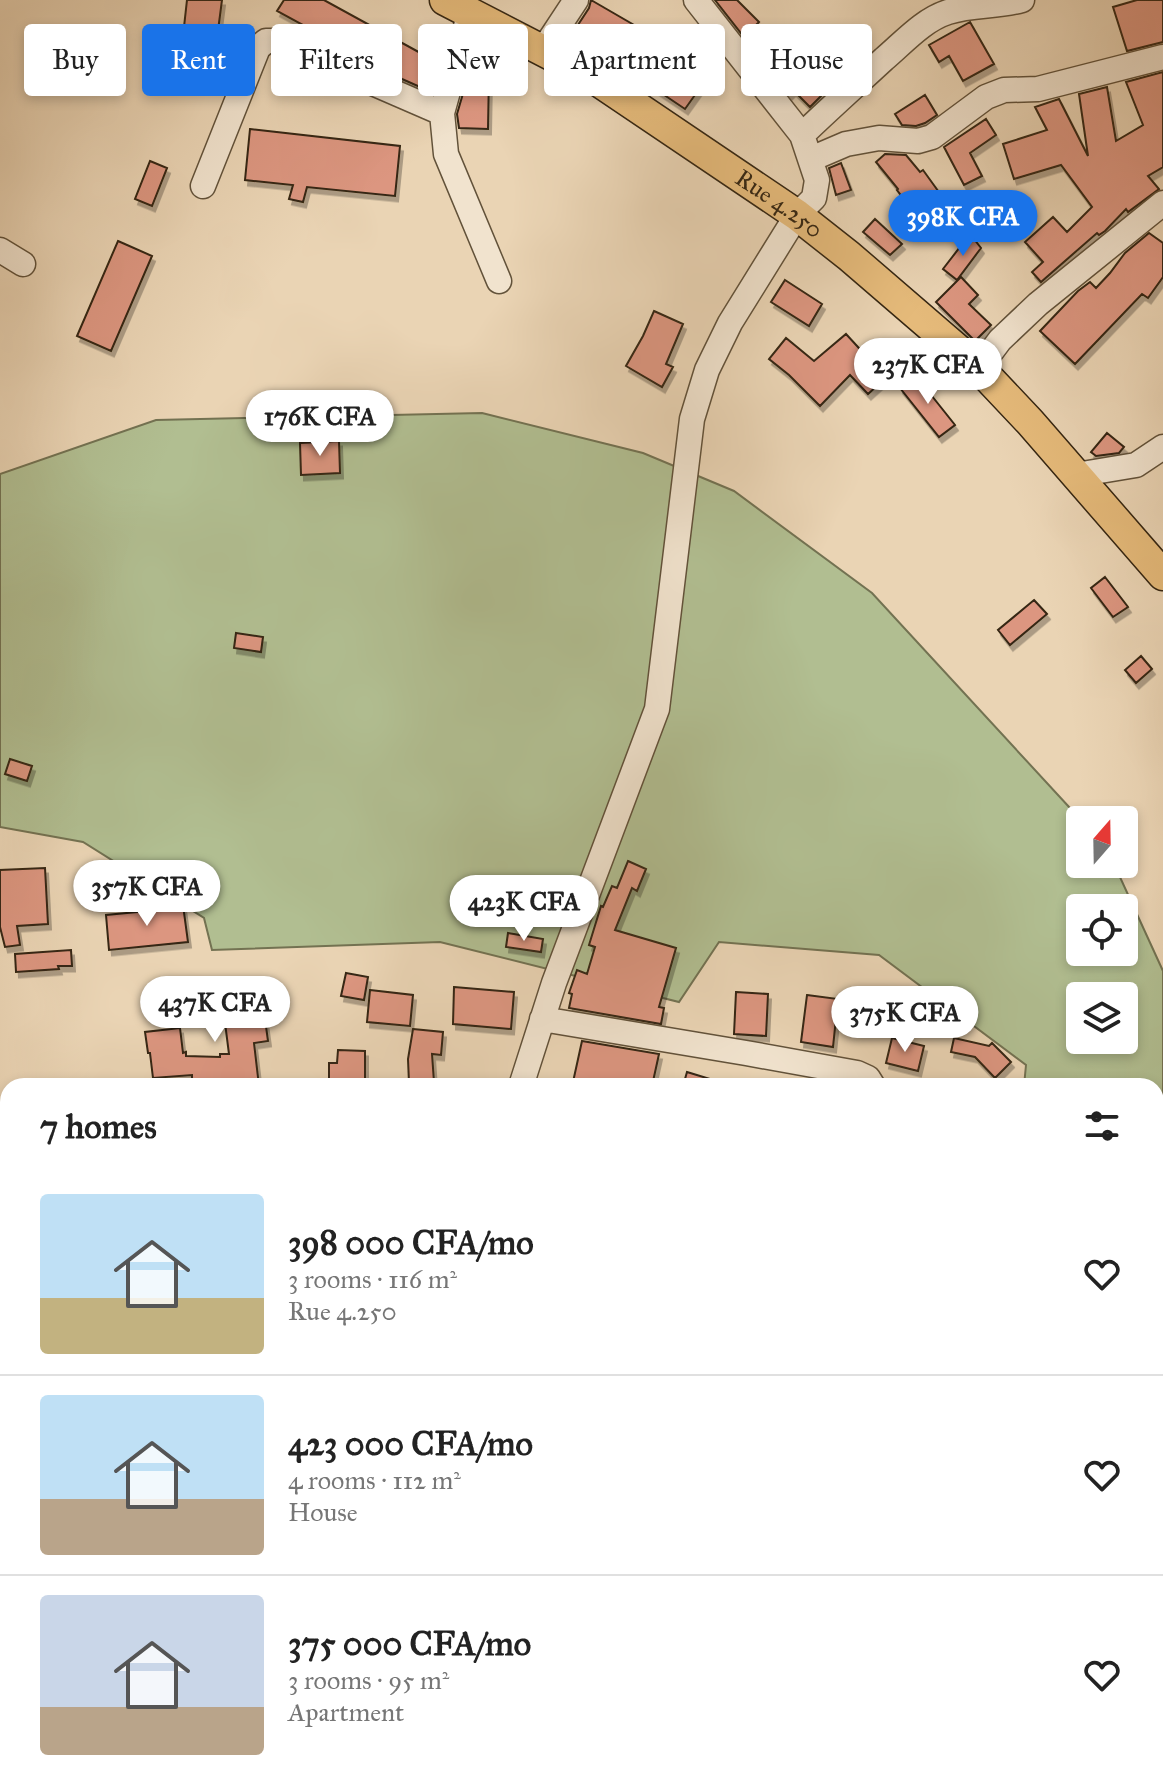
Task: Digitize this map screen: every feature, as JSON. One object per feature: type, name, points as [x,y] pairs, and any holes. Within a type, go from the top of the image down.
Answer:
[{"type":"main road","name":"Rue 4.250","points":[[457,6],[588,74],[797,215],[849,256],[979,368],[1163,575]]},
{"type":"street","points":[[543,50],[576,0]]},
{"type":"street","points":[[524,1078],[554,983],[657,709],[692,419],[707,370],[730,323],[797,215],[814,198],[817,180],[802,135],[696,0]]},
{"type":"street","points":[[802,135],[926,22],[948,12],[1022,0]]},
{"type":"street","points":[[457,6],[442,113],[446,154],[499,281]]},
{"type":"street","points":[[203,186],[258,48],[266,41],[276,41],[442,113]]},
{"type":"street","points":[[811,159],[846,144],[879,138],[918,141],[932,137],[986,97],[1004,90],[1038,89],[1163,57]]},
{"type":"street","points":[[979,368],[1000,340],[1038,304],[1163,203]]},
{"type":"street","points":[[0,250],[23,264]]},
{"type":"street","points":[[1076,475],[1136,465],[1163,447]]},
{"type":"street","points":[[542,1019],[857,1073],[868,1078]]},
{"type":"green space","points":[[482,413],[643,453],[734,491],[872,593],[1068,806],[1066,878],[1120,878],[1128,894],[1066,894],[1066,966],[1138,966],[1138,916],[1163,971],[1163,1078],[1025,1078],[1026,1065],[879,955],[719,942],[679,1002],[440,942],[212,950],[204,918],[83,842],[0,827],[0,474],[156,420]]},
{"type":"building","points":[[187,0],[222,0],[219,24],[184,24]]},
{"type":"building","points":[[284,0],[324,0],[368,24],[301,24],[277,11]]},
{"type":"building","points":[[591,0],[632,24],[579,24]]},
{"type":"building","points":[[715,0],[737,0],[759,22],[741,24],[741,33]]},
{"type":"building","points":[[1137,0],[1163,0],[1163,42],[1127,51],[1113,7]]},
{"type":"building","points":[[970,22],[994,64],[963,81],[949,56],[939,62],[929,45]]},
{"type":"building","points":[[402,43],[418,52],[418,86],[402,79]]},
{"type":"building","points":[[1163,72],[1163,167],[1148,176],[1159,189],[1128,212],[1126,209],[1105,231],[1099,235],[1097,233],[1041,282],[1032,272],[1043,262],[1025,242],[1053,217],[1067,232],[1092,207],[1061,165],[1014,179],[1003,144],[1047,130],[1035,107],[1059,99],[1088,156],[1079,94],[1107,87],[1116,141],[1143,125],[1126,82]]},
{"type":"building","points":[[925,95],[937,115],[916,126],[902,125],[895,114]]},
{"type":"building","points":[[462,96],[489,96],[488,129],[459,128],[457,114]]},
{"type":"building","points":[[666,96],[694,96],[685,109]]},
{"type":"building","points":[[799,96],[821,96],[810,107]]},
{"type":"building","points":[[986,119],[996,135],[970,153],[982,176],[964,185],[944,147]]},
{"type":"building","points":[[250,129],[400,146],[395,196],[307,187],[303,202],[289,199],[293,185],[245,180]]},
{"type":"building","points":[[885,154],[906,155],[920,172],[923,170],[941,195],[928,205],[936,212],[921,222],[876,162]]},
{"type":"building","points":[[150,161],[167,168],[152,206],[135,199]]},
{"type":"building","points":[[841,163],[851,190],[836,195],[829,168]]},
{"type":"building","points":[[875,219],[902,244],[890,255],[863,232]]},
{"type":"building","points":[[1149,233],[1163,243],[1163,277],[1148,298],[1142,294],[1075,364],[1040,331],[1078,291],[1090,282],[1096,288],[1125,253]]},
{"type":"building","points":[[970,234],[981,248],[957,280],[943,269]]},
{"type":"building","points":[[118,241],[152,256],[111,351],[77,336]]},
{"type":"building","points":[[961,277],[978,295],[969,304],[991,325],[975,341],[936,302]]},
{"type":"building","points":[[785,280],[822,304],[809,326],[771,302]]},
{"type":"building","points":[[654,311],[683,324],[666,364],[673,367],[662,387],[626,366]]},
{"type":"building","points":[[846,334],[888,376],[868,394],[850,375],[820,406],[769,359],[786,338],[814,361]]},
{"type":"building","points":[[916,376],[955,425],[939,437],[900,388]]},
{"type":"building","points":[[1107,433],[1124,447],[1119,453],[1096,456],[1091,452]]},
{"type":"building","points":[[339,441],[340,473],[301,475],[300,443]]},
{"type":"building","points":[[1105,577],[1128,607],[1113,617],[1091,588]]},
{"type":"building","points":[[1034,600],[1047,614],[1010,645],[998,630]]},
{"type":"building","points":[[236,633],[263,637],[261,652],[234,648]]},
{"type":"building","points":[[1141,656],[1152,669],[1136,683],[1125,670]]},
{"type":"building","points":[[10,759],[32,766],[27,781],[5,774]]},
{"type":"building","points":[[628,861],[646,869],[637,891],[632,888],[615,930],[676,948],[659,1007],[664,1008],[661,1024],[569,1008],[572,994],[569,993],[577,970],[587,974],[595,947],[589,945],[601,906],[612,886],[617,888]]},
{"type":"building","points":[[45,868],[48,924],[17,926],[20,945],[5,947],[0,927],[0,870]]},
{"type":"building","points":[[183,905],[188,942],[109,950],[106,915]]},
{"type":"building","points":[[508,933],[543,939],[541,952],[506,947]]},
{"type":"building","points":[[71,950],[72,966],[16,972],[15,954]]},
{"type":"building","points":[[346,973],[368,977],[364,1000],[341,996]]},
{"type":"building","points":[[249,980],[251,1013],[264,1012],[268,1041],[254,1043],[258,1078],[192,1078],[192,1075],[153,1078],[145,1032],[180,1028],[186,1056],[220,1057],[220,1054],[229,1054],[223,1007],[212,1008],[210,983]]},
{"type":"building","points":[[454,987],[514,992],[511,1029],[453,1024]]},
{"type":"building","points":[[370,990],[413,995],[410,1026],[367,1022]]},
{"type":"building","points":[[736,992],[768,994],[766,1036],[734,1034]]},
{"type":"building","points":[[807,995],[838,999],[833,1047],[801,1042]]},
{"type":"building","points":[[922,999],[925,1015],[904,1018],[902,1002]]},
{"type":"building","points":[[413,1029],[443,1032],[441,1055],[432,1054],[434,1078],[409,1078],[408,1059]]},
{"type":"building","points":[[892,1038],[924,1046],[918,1071],[886,1063]]},
{"type":"building","points":[[954,1038],[989,1046],[992,1043],[1011,1062],[995,1078],[975,1057],[951,1052]]},
{"type":"building","points":[[582,1041],[659,1054],[654,1078],[574,1078]]},
{"type":"building","points":[[338,1050],[365,1051],[365,1078],[329,1078],[329,1063],[337,1063]]},
{"type":"building","points":[[687,1072],[707,1078],[685,1078]]}]
